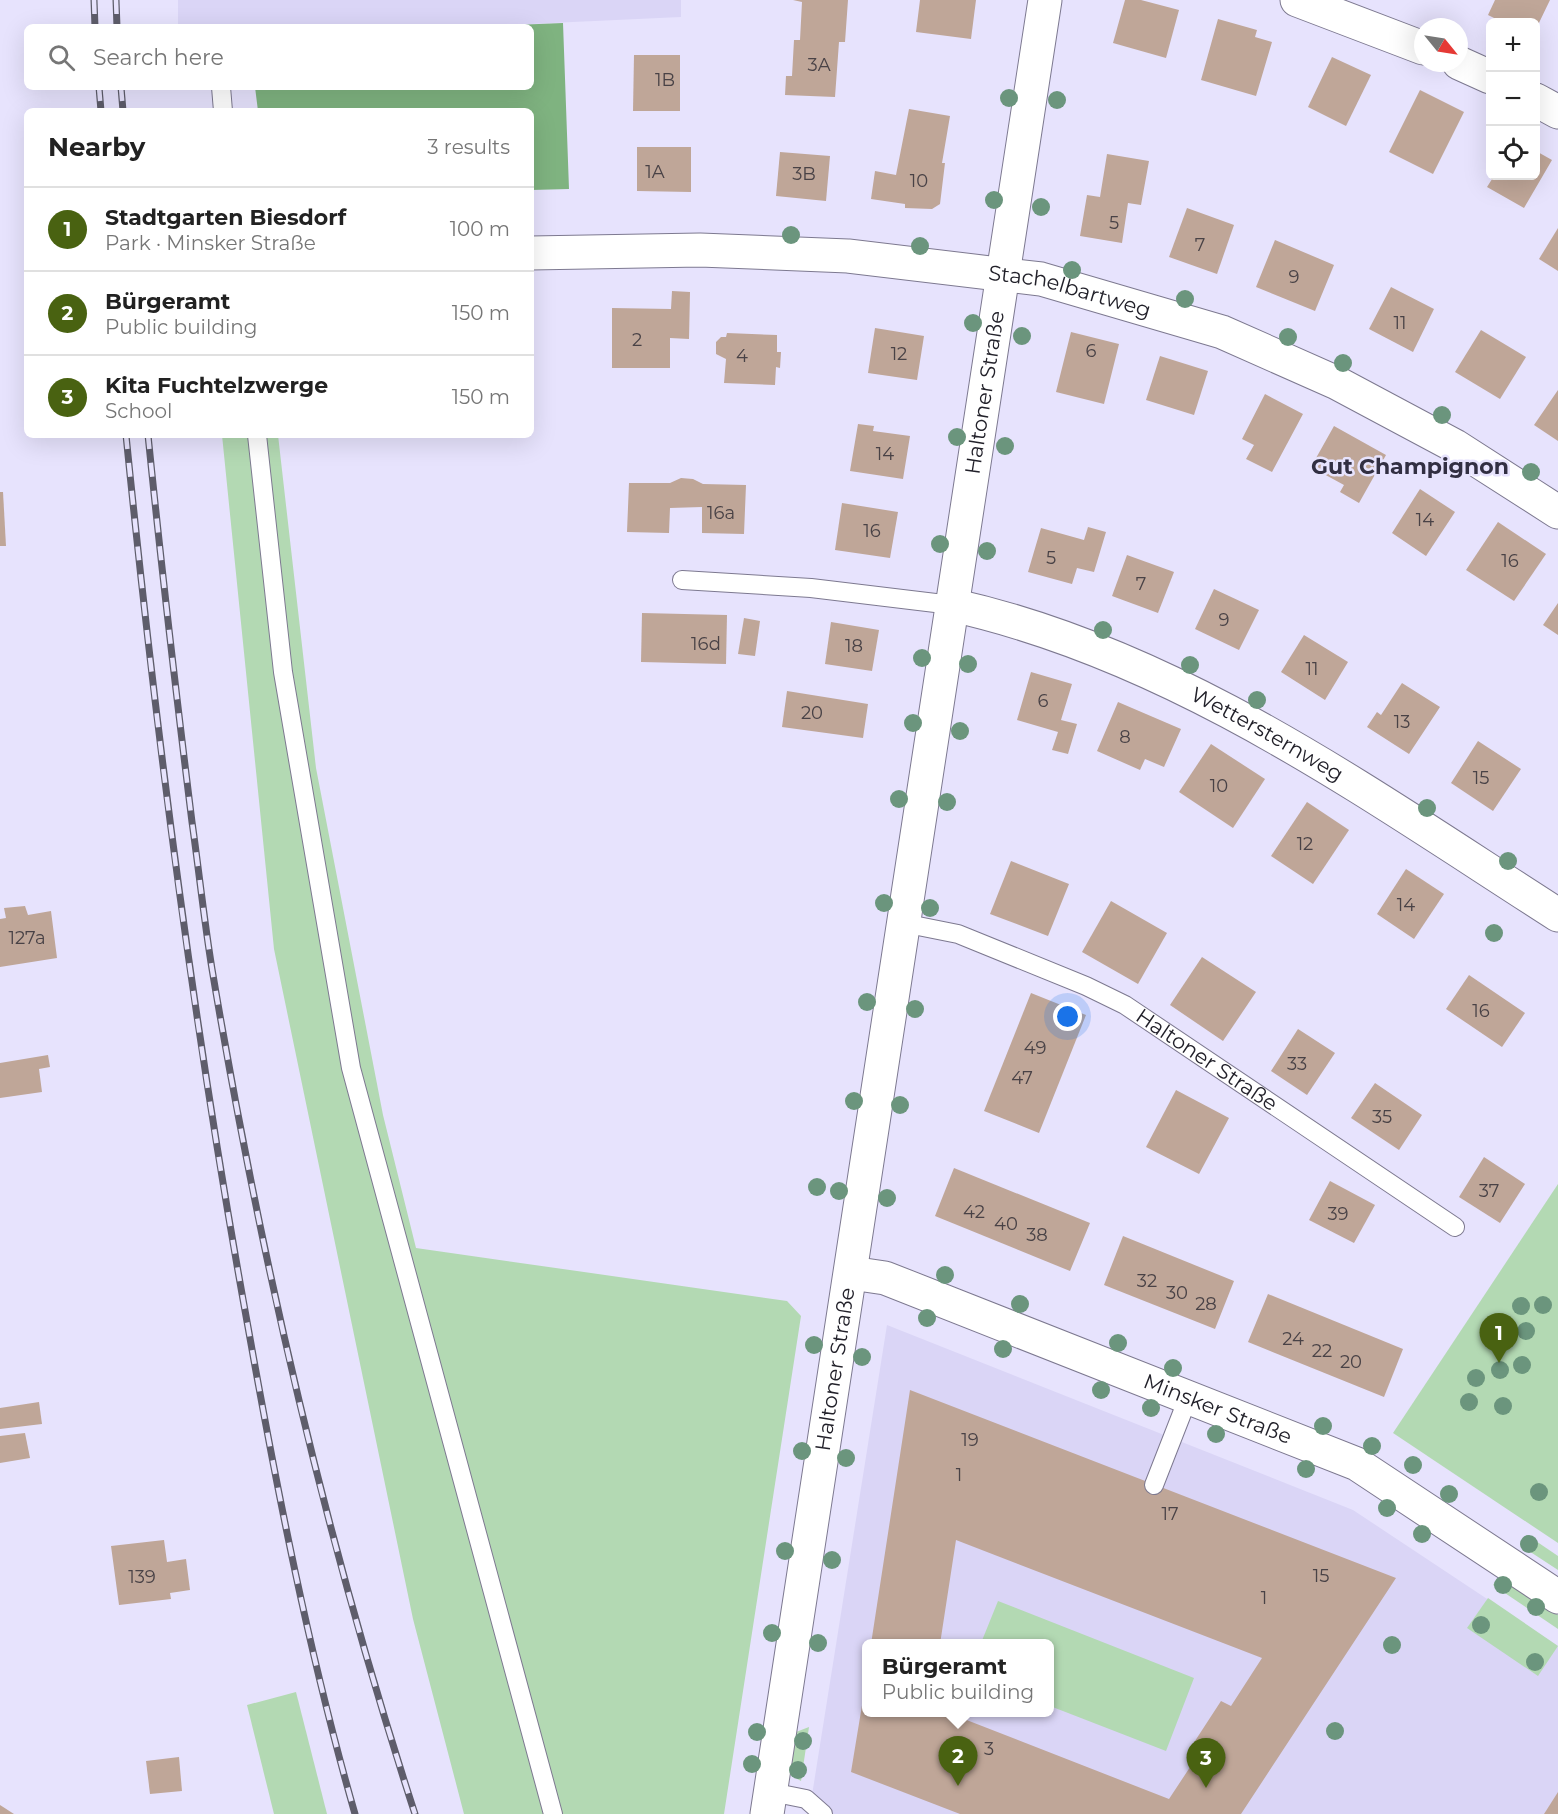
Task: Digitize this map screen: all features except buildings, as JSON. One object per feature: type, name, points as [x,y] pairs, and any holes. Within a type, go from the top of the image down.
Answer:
[{"type":"street","name":"Haltoner Straße","points":[[769,1803],[1045,0]]},
{"type":"street","points":[[1298,0],[1414,45]]},
{"type":"street","points":[[1468,67],[1486,75]]},
{"type":"street","points":[[1540,101],[1558,112]]},
{"type":"street","name":"Stachelbartweg","points":[[534,253],[700,250],[848,256],[1041,279],[1159,312],[1232,337],[1337,383],[1445,440],[1558,512]]},
{"type":"street","name":"Wettersternweg","points":[[952,605],[1060,635],[1207,699],[1289,744],[1558,915]]},
{"type":"street","name":"Minsker Straße","points":[[851,1273],[885,1278],[1357,1464],[1558,1597]]},
{"type":"lane","points":[[221,90],[223,108]]},
{"type":"lane","points":[[257,438],[283,672],[351,1068],[553,1814]]},
{"type":"lane","points":[[682,580],[811,588],[952,605]]},
{"type":"lane","name":"Haltoner Straße","points":[[903,923],[958,934],[1125,1005],[1455,1227]]},
{"type":"lane","points":[[1154,1485],[1188,1398]]},
{"type":"lane","points":[[769,1803],[806,1799],[823,1814]]},
{"type":"shaded area","points":[[178,0],[681,0],[681,17],[530,24],[178,24]]},
{"type":"shaded area","points":[[887,1325],[1353,1510],[1558,1646],[1558,1814],[809,1814]]},
{"type":"green space","points":[[563,23],[569,189],[534,190],[534,108],[258,108],[255,90],[534,90],[534,24]]},
{"type":"green space","points":[[222,438],[278,438],[316,768],[383,1115],[416,1248],[787,1301],[801,1316],[724,1814],[464,1814],[413,1619],[274,949]]},
{"type":"green space","points":[[1558,1184],[1558,1543],[1393,1433]]},
{"type":"green space","points":[[1527,1535],[1558,1556],[1558,1570],[1520,1545]]},
{"type":"green space","points":[[1500,1575],[1558,1615],[1558,1629],[1493,1585]]},
{"type":"green space","points":[[1488,1598],[1558,1646],[1538,1676],[1467,1628]]},
{"type":"green space","points":[[998,1601],[1194,1678],[1166,1751],[1054,1708],[1054,1639],[983,1639]]},
{"type":"green space","points":[[296,1692],[327,1814],[274,1814],[247,1705]]},
{"type":"green space","points":[[809,1727],[801,1781],[790,1775],[796,1732]]},
{"type":"railway","points":[[94,0],[95,24]]},
{"type":"railway","points":[[116,0],[117,24]]},
{"type":"railway","points":[[99,90],[101,108]]},
{"type":"railway","points":[[121,90],[123,108]]},
{"type":"railway","points":[[126,438],[150,659],[178,882],[228,1216],[270,1449],[295,1572],[338,1754],[355,1814]]},
{"type":"railway","points":[[148,438],[174,677],[206,932],[251,1183],[324,1501],[382,1710],[415,1814]]},
{"type":"place","name":"Stadtgarten Biesdorf","points":[[1499,1363]]},
{"type":"place","name":"Bürgeramt","points":[[958,1786]]},
{"type":"place","name":"Kita Fuchtelzwerge","points":[[1206,1788]]},
{"type":"district","name":"Gut Champignon","points":[[1410,466]]}]
